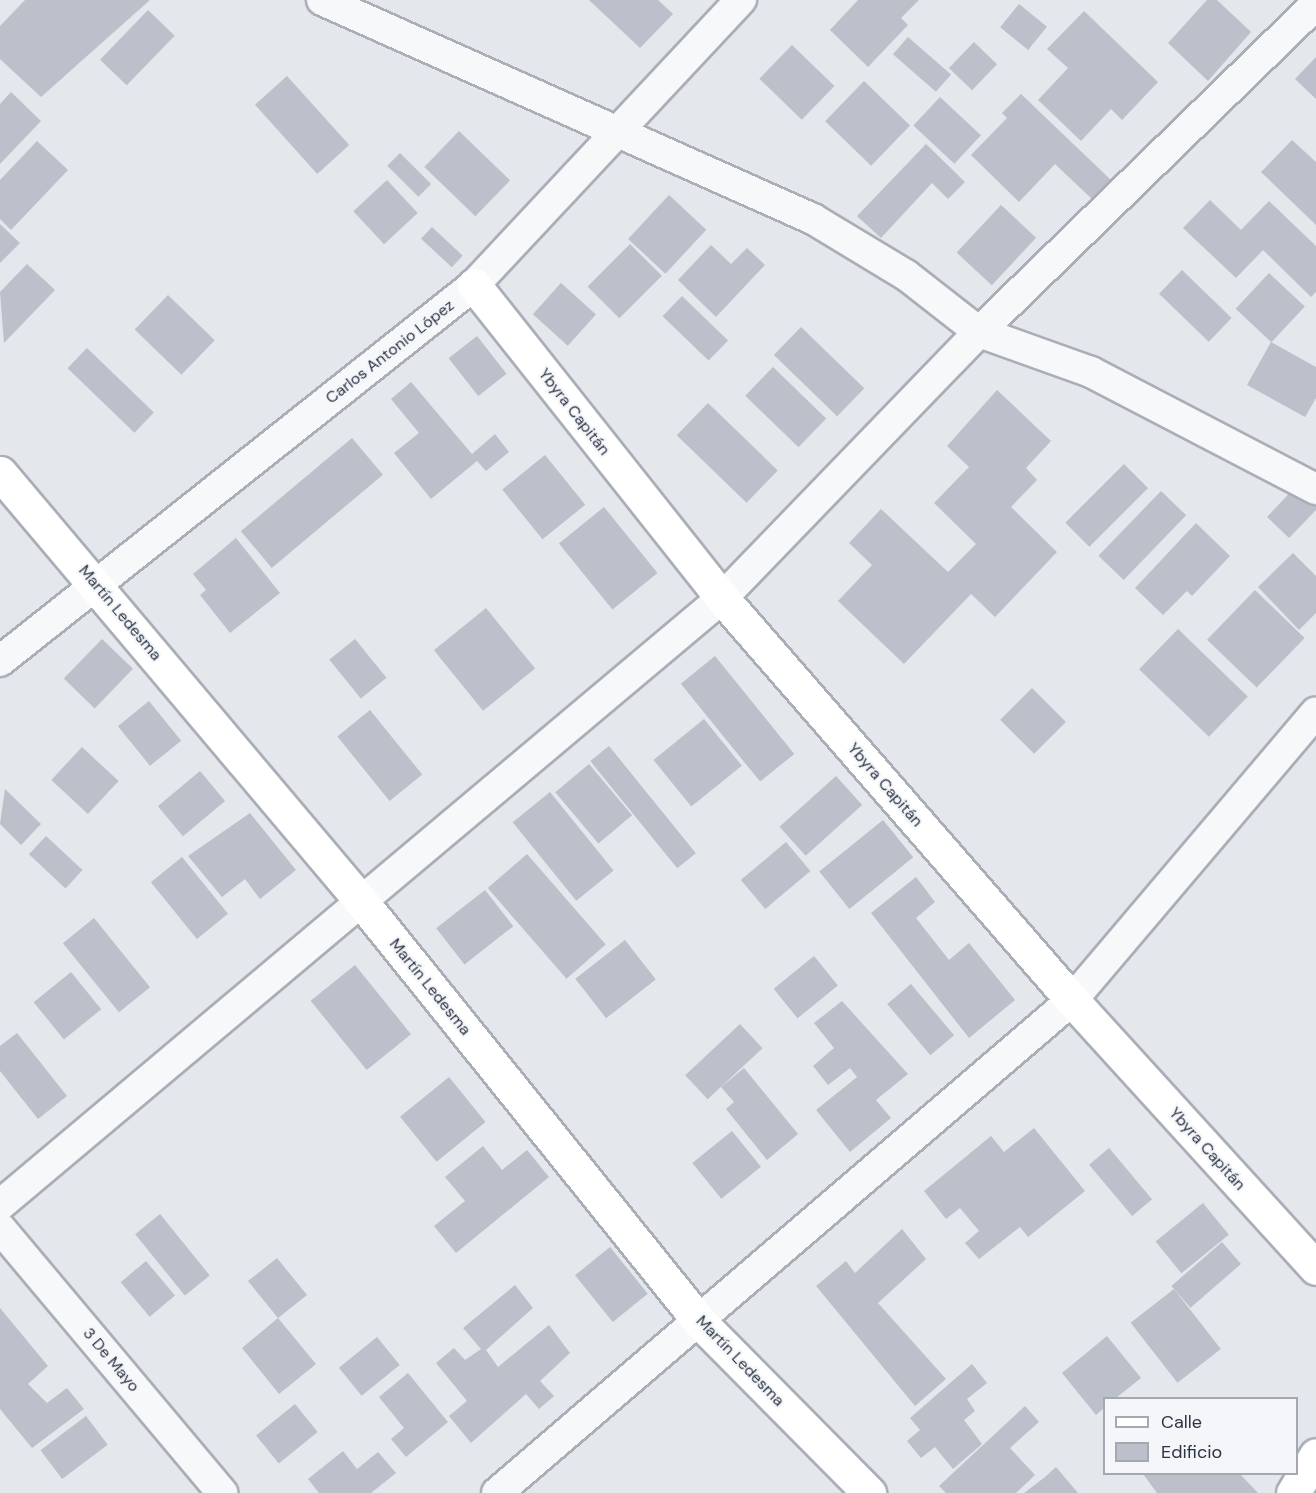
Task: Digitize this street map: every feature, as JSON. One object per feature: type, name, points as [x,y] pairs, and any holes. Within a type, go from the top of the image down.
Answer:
[{"type":"street","points":[[322,0],[813,219],[906,275],[979,332],[1091,372],[1316,489]]},
{"type":"street","name":"Carlos Antonio López","points":[[0,661],[474,285],[614,130],[741,0]]},
{"type":"street","points":[[0,1205],[722,598],[979,332],[1316,4]]},
{"type":"street","name":"Ybyra Capitán","points":[[474,285],[722,598],[1072,1000],[1316,1268]]},
{"type":"street","name":"Martín Ledesma","points":[[0,473],[360,901],[699,1321],[869,1493]]},
{"type":"street","points":[[497,1493],[1072,1000],[1316,712]]},
{"type":"street","name":"3 De Mayo","points":[[0,1228],[222,1493]]},
{"type":"street","points":[[1293,1493],[1316,1455]]},
{"type":"building","points":[[25,0],[150,0],[41,97],[0,59],[0,26]]},
{"type":"building","points":[[589,0],[658,0],[673,14],[640,48]]},
{"type":"building","points":[[858,0],[919,0],[901,18],[908,25],[868,67],[830,30]]},
{"type":"building","points":[[1207,0],[1217,0],[1251,32],[1208,81],[1168,43]]},
{"type":"building","points":[[1019,4],[1047,27],[1028,50],[1000,27]]},
{"type":"building","points":[[148,10],[175,36],[127,85],[100,60]]},
{"type":"building","points":[[1084,11],[1158,82],[1122,120],[1111,109],[1081,141],[1038,100],[1068,68],[1047,49]]},
{"type":"building","points":[[908,37],[951,74],[936,92],[893,54]]},
{"type":"building","points":[[974,42],[997,64],[972,90],[949,68]]},
{"type":"building","points":[[792,45],[834,86],[802,120],[759,79]]},
{"type":"building","points":[[1316,57],[1316,99],[1295,79]]},
{"type":"building","points":[[287,76],[349,145],[317,174],[255,105]]},
{"type":"building","points":[[864,81],[910,125],[871,166],[825,121]]},
{"type":"building","points":[[11,92],[41,121],[0,164],[0,104]]},
{"type":"building","points":[[1021,94],[1111,180],[1092,199],[1055,164],[1019,202],[971,155],[1007,118],[1002,113]]},
{"type":"building","points":[[940,97],[981,135],[954,164],[913,126]]},
{"type":"building","points":[[459,131],[510,180],[475,216],[424,167]]},
{"type":"building","points":[[1292,140],[1316,162],[1316,225],[1261,172]]},
{"type":"building","points":[[37,141],[68,170],[11,230],[0,219],[0,180]]},
{"type":"building","points":[[926,144],[965,182],[948,199],[932,183],[881,238],[857,216]]},
{"type":"building","points":[[400,153],[431,184],[418,197],[387,166]]},
{"type":"building","points":[[387,180],[418,213],[384,244],[353,211]]},
{"type":"building","points":[[669,195],[706,230],[665,274],[628,239]]},
{"type":"building","points":[[1210,200],[1241,230],[1269,201],[1316,246],[1316,292],[1311,297],[1263,250],[1236,278],[1183,228]]},
{"type":"building","points":[[1001,205],[1036,238],[992,285],[957,253]]},
{"type":"building","points":[[0,224],[20,243],[0,263]]},
{"type":"building","points":[[432,227],[463,256],[452,267],[421,239]]},
{"type":"building","points":[[630,244],[662,276],[619,318],[588,286]]},
{"type":"building","points":[[711,245],[731,264],[747,248],[765,265],[716,317],[678,280]]},
{"type":"building","points":[[27,264],[55,290],[4,343],[0,292]]},
{"type":"building","points":[[1182,270],[1232,318],[1209,342],[1159,294]]},
{"type":"building","points":[[1269,273],[1305,306],[1271,342],[1236,309]]},
{"type":"building","points":[[561,283],[596,314],[568,346],[533,314]]},
{"type":"building","points":[[168,295],[215,340],[181,375],[135,330]]},
{"type":"building","points":[[682,296],[728,340],[709,361],[663,316]]},
{"type":"building","points":[[801,327],[864,388],[837,416],[774,355]]},
{"type":"building","points":[[477,336],[507,374],[478,396],[449,358]]},
{"type":"building","points":[[1271,342],[1316,367],[1316,398],[1305,417],[1247,385]]},
{"type":"building","points":[[87,348],[154,413],[134,433],[68,368]]},
{"type":"building","points":[[773,367],[826,418],[798,447],[745,396]]},
{"type":"building","points":[[411,382],[472,454],[495,434],[509,452],[486,471],[477,461],[431,499],[394,453],[419,433],[391,399]]},
{"type":"building","points":[[997,390],[1051,441],[1026,468],[1037,480],[1011,507],[1057,552],[995,617],[971,594],[904,664],[838,601],[872,565],[849,543],[881,509],[948,572],[976,544],[934,503],[969,467],[947,446]]},
{"type":"building","points":[[708,403],[778,470],[747,503],[677,435]]},
{"type":"building","points":[[352,438],[383,475],[272,568],[241,531]]},
{"type":"building","points":[[545,455],[585,505],[543,539],[502,490]]},
{"type":"building","points":[[1124,464],[1148,488],[1089,547],[1065,523]]},
{"type":"building","points":[[1298,484],[1316,501],[1316,510],[1289,538],[1267,517]]},
{"type":"building","points":[[1161,491],[1186,515],[1124,580],[1098,556]]},
{"type":"building","points":[[604,507],[657,573],[612,610],[559,544]]},
{"type":"building","points":[[1196,523],[1230,556],[1192,596],[1187,591],[1163,615],[1135,588]]},
{"type":"building","points":[[236,538],[280,593],[230,633],[200,595],[206,590],[193,574]]},
{"type":"building","points":[[1293,553],[1316,576],[1316,613],[1299,630],[1258,587]]},
{"type":"building","points":[[1255,590],[1305,638],[1257,688],[1207,640]]},
{"type":"building","points":[[486,608],[535,669],[483,711],[434,650]]},
{"type":"building","points":[[1178,629],[1248,696],[1209,737],[1139,669]]},
{"type":"building","points":[[102,639],[133,669],[95,708],[64,679]]},
{"type":"building","points":[[355,639],[386,678],[361,699],[329,660]]},
{"type":"building","points":[[715,656],[794,754],[760,782],[681,684]]},
{"type":"building","points":[[1032,688],[1066,722],[1034,754],[1000,720]]},
{"type":"building","points":[[149,701],[181,741],[150,766],[118,726]]},
{"type":"building","points":[[370,710],[422,775],[390,801],[337,736]]},
{"type":"building","points":[[704,719],[742,766],[691,807],[653,760]]},
{"type":"building","points":[[609,746],[696,853],[677,868],[590,761]]},
{"type":"building","points":[[82,747],[119,781],[88,814],[51,780]]},
{"type":"building","points":[[589,764],[632,815],[598,844],[555,792]]},
{"type":"building","points":[[200,771],[225,801],[183,836],[158,806]]},
{"type":"building","points":[[836,776],[862,805],[806,856],[780,827]]},
{"type":"building","points":[[5,789],[41,824],[21,845],[0,824]]},
{"type":"building","points":[[550,792],[614,870],[576,901],[513,822]]},
{"type":"building","points":[[250,813],[296,870],[260,899],[245,879],[222,897],[188,856]]},
{"type":"building","points":[[883,820],[913,857],[849,909],[819,872]]},
{"type":"building","points":[[46,836],[83,870],[66,888],[29,854]]},
{"type":"building","points":[[786,842],[810,871],[765,909],[741,880]]},
{"type":"building","points":[[527,854],[606,945],[566,979],[488,888]]},
{"type":"building","points":[[182,857],[228,914],[197,939],[151,882]]},
{"type":"building","points":[[916,877],[935,902],[916,918],[949,960],[969,943],[1015,1000],[969,1038],[871,913]]},
{"type":"building","points":[[485,890],[513,926],[464,964],[436,928]]},
{"type":"building","points":[[94,918],[150,987],[119,1012],[63,943]]},
{"type":"building","points":[[625,940],[656,979],[606,1018],[575,979]]},
{"type":"building","points":[[814,956],[838,986],[798,1018],[774,989]]},
{"type":"building","points":[[355,965],[411,1034],[367,1070],[311,1001]]},
{"type":"building","points":[[71,972],[101,1009],[64,1040],[34,1002]]},
{"type":"building","points":[[911,984],[954,1035],[930,1055],[887,1004]]},
{"type":"building","points":[[842,1001],[908,1074],[876,1100],[891,1118],[850,1152],[816,1110],[857,1077],[850,1068],[828,1085],[813,1066],[834,1048],[814,1023]]},
{"type":"building","points":[[740,1024],[763,1048],[708,1099],[685,1075]]},
{"type":"building","points":[[17,1033],[67,1096],[38,1119],[0,1071],[0,1046]]},
{"type":"building","points":[[744,1068],[798,1134],[767,1160],[726,1109],[734,1102],[721,1087]]},
{"type":"building","points":[[449,1077],[486,1122],[437,1162],[400,1117]]},
{"type":"building","points":[[1034,1128],[1085,1191],[1028,1237],[1020,1227],[979,1259],[965,1243],[979,1231],[960,1208],[946,1219],[924,1191],[991,1136],[1004,1152]]},
{"type":"building","points":[[732,1131],[761,1167],[721,1199],[692,1163]]},
{"type":"building","points":[[483,1146],[502,1170],[527,1150],[549,1177],[456,1253],[434,1226],[465,1201],[445,1177]]},
{"type":"building","points":[[1109,1148],[1152,1199],[1132,1216],[1089,1165]]},
{"type":"building","points":[[1203,1203],[1229,1235],[1181,1273],[1156,1241]]},
{"type":"building","points":[[160,1214],[210,1275],[185,1296],[135,1234]]},
{"type":"building","points":[[902,1229],[926,1259],[878,1303],[946,1379],[915,1406],[816,1286],[846,1261],[855,1273]]},
{"type":"building","points":[[1222,1242],[1241,1264],[1190,1308],[1171,1286]]},
{"type":"building","points":[[610,1247],[648,1294],[613,1322],[575,1275]]},
{"type":"building","points":[[277,1258],[307,1295],[278,1318],[248,1281]]},
{"type":"building","points":[[146,1261],[175,1295],[150,1317],[121,1282]]},
{"type":"building","points":[[515,1285],[533,1308],[486,1350],[498,1367],[549,1325],[570,1353],[540,1381],[554,1396],[539,1409],[526,1394],[471,1443],[449,1416],[467,1401],[436,1363],[454,1348],[465,1360],[481,1349],[463,1328]]},
{"type":"building","points":[[1174,1289],[1221,1349],[1177,1383],[1131,1323]]},
{"type":"building","points":[[0,1308],[48,1366],[28,1384],[47,1403],[67,1388],[84,1409],[32,1448],[0,1409]]},
{"type":"building","points":[[278,1318],[316,1364],[279,1394],[242,1348]]},
{"type":"building","points":[[1107,1336],[1141,1378],[1117,1397],[1103,1397],[1103,1409],[1096,1415],[1062,1373]]},
{"type":"building","points":[[377,1337],[400,1365],[362,1396],[339,1368]]},
{"type":"building","points":[[972,1364],[987,1383],[967,1399],[975,1411],[964,1420],[982,1444],[953,1469],[935,1447],[921,1458],[907,1441],[920,1430],[910,1418]]},
{"type":"building","points":[[408,1373],[448,1422],[406,1457],[391,1439],[404,1428],[379,1397]]},
{"type":"building","points":[[295,1404],[318,1432],[279,1463],[256,1435]]},
{"type":"building","points":[[1025,1406],[1039,1422],[1010,1448],[1035,1475],[1016,1493],[946,1493],[939,1486]]},
{"type":"building","points":[[86,1416],[108,1445],[62,1479],[40,1450]]},
{"type":"building","points":[[343,1451],[357,1469],[378,1452],[396,1473],[371,1493],[319,1493],[308,1479]]},
{"type":"building","points":[[1056,1467],[1078,1493],[1024,1493],[1045,1477]]},
{"type":"building","points":[[1144,1475],[1241,1475],[1258,1493],[1157,1493]]}]
